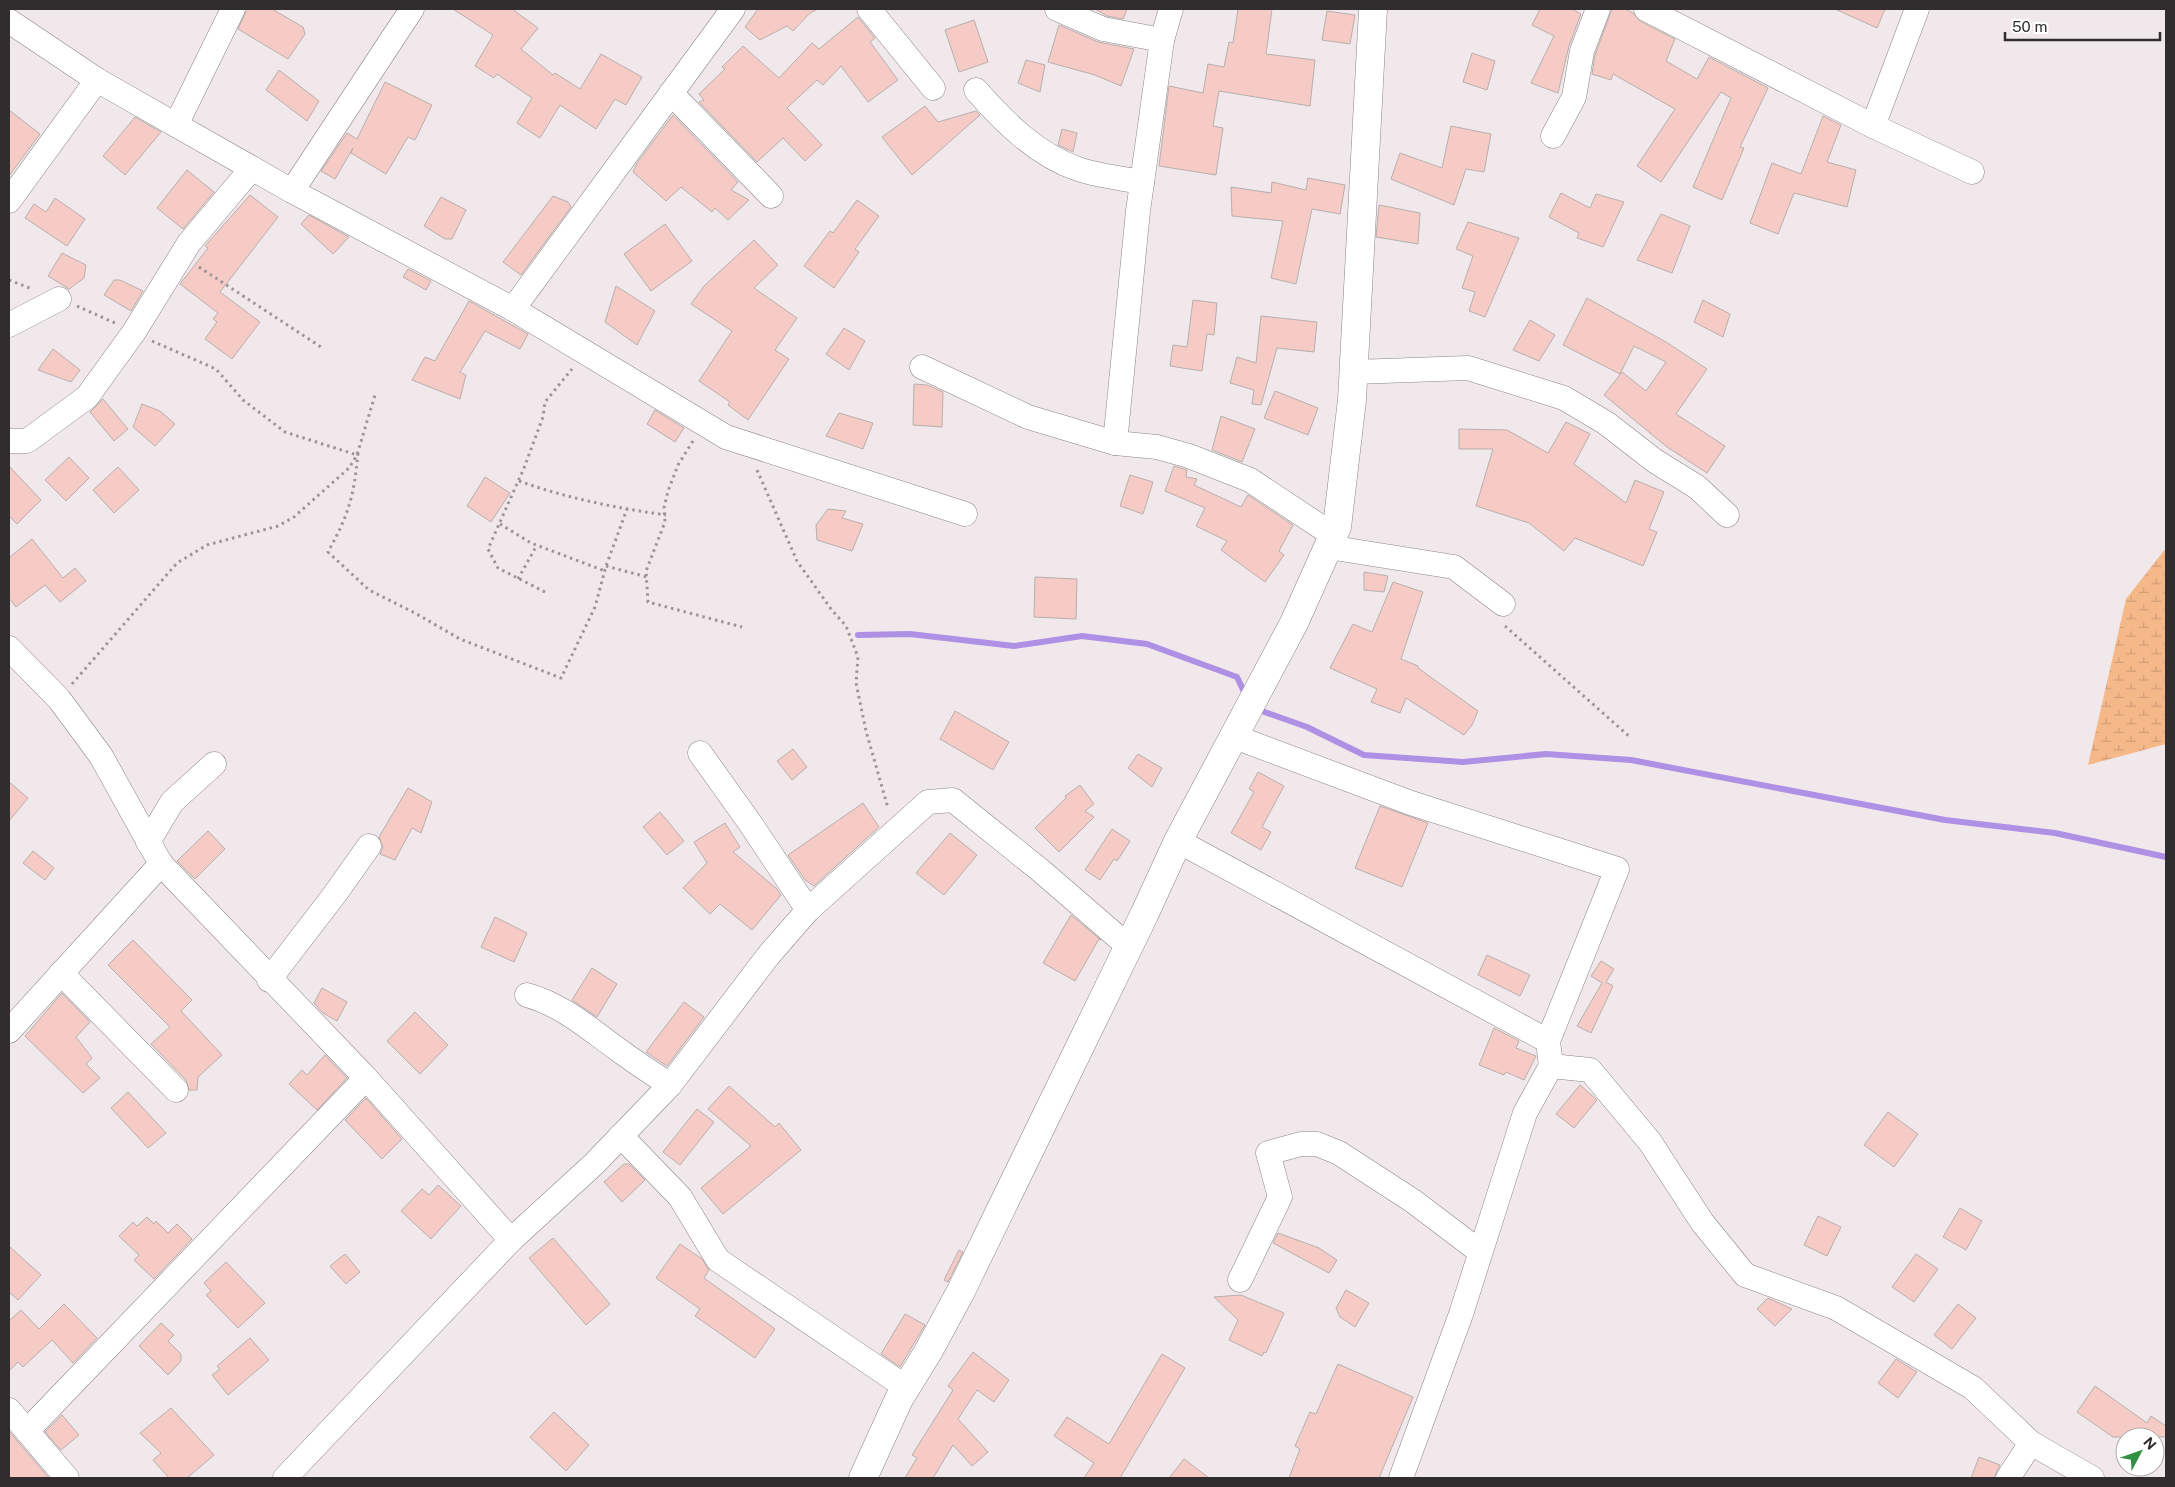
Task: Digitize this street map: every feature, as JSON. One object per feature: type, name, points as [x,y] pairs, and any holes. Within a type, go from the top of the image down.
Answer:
[{"type":"street","points":[[176,125],[233,9]]},
{"type":"street","points":[[292,190],[412,9]]},
{"type":"street","points":[[513,309],[670,93],[702,54],[733,9]]},
{"type":"street","points":[[869,9],[933,88]]},
{"type":"street","points":[[1058,9],[1103,29],[1162,40]]},
{"type":"street","points":[[1115,443],[1142,182],[1162,40],[1170,9]]},
{"type":"street","points":[[899,1399],[928,1352],[961,1291],[1178,841],[1235,738],[1294,623],[1337,527],[1354,372],[1373,9]]},
{"type":"street","points":[[1553,136],[1574,97],[1582,51],[1598,9]]},
{"type":"street","points":[[1646,9],[1873,126],[1972,172]]},
{"type":"street","points":[[1873,126],[1917,9]]},
{"type":"street","points":[[9,21],[97,80],[252,168],[513,309],[726,437],[965,514]]},
{"type":"street","points":[[9,201],[97,80]]},
{"type":"street","points":[[976,90],[994,111],[1044,154],[1078,169],[1142,182]]},
{"type":"street","points":[[670,93],[771,196]]},
{"type":"street","points":[[9,440],[26,441],[87,397],[134,332],[181,256],[252,168]]},
{"type":"street","points":[[9,325],[59,299]]},
{"type":"street","points":[[922,367],[1028,417],[1115,443],[1165,449],[1189,456],[1250,480],[1330,541],[1454,567],[1503,604]]},
{"type":"street","points":[[1354,372],[1468,368],[1564,398],[1606,423],[1655,461],[1697,487],[1727,515]]},
{"type":"street","points":[[9,648],[58,699],[101,756],[161,864],[269,980],[366,1078],[511,1240]]},
{"type":"street","points":[[1235,738],[1411,803],[1617,869],[1548,1041],[1551,1066],[1525,1113],[1479,1251],[1461,1314],[1400,1478]]},
{"type":"street","points":[[700,753],[750,823],[808,910]]},
{"type":"street","points":[[148,842],[172,802],[214,764]]},
{"type":"street","points":[[285,1478],[511,1240],[594,1164],[670,1085],[768,956],[808,910],[928,802],[953,800],[1040,870],[1128,946]]},
{"type":"street","points":[[1178,841],[1548,1041]]},
{"type":"street","points":[[269,980],[369,846]]},
{"type":"street","points":[[9,1031],[161,864]]},
{"type":"street","points":[[61,973],[176,1090]]},
{"type":"street","points":[[527,995],[547,1001],[582,1022],[670,1085]]},
{"type":"street","points":[[1551,1066],[1590,1070],[1650,1142],[1702,1222],[1745,1275],[1836,1308],[1973,1388],[2031,1443],[2092,1478]]},
{"type":"street","points":[[27,1431],[366,1078]]},
{"type":"street","points":[[621,1136],[680,1197],[718,1260],[904,1386],[863,1478]]},
{"type":"street","points":[[1240,1280],[1280,1197],[1268,1153],[1301,1144],[1317,1144],[1339,1153],[1413,1201],[1479,1251]]},
{"type":"street","points":[[9,1410],[67,1478]]},
{"type":"street","points":[[2008,1478],[2031,1443]]},
{"type":"path","points":[[181,256],[324,349]]},
{"type":"path","points":[[9,280],[59,299],[216,369],[243,400],[285,432],[358,454]]},
{"type":"path","points":[[545,592],[498,568],[488,549],[519,481],[543,417],[545,402],[584,352]]},
{"type":"path","points":[[375,395],[358,454],[355,487],[346,519],[328,552],[369,590],[415,613],[460,639],[561,678],[595,607],[606,566],[627,509]]},
{"type":"path","points":[[704,424],[678,465],[668,491],[664,508],[665,522],[646,571],[648,602],[742,627]]},
{"type":"path","points":[[745,443],[797,560],[831,609],[846,626],[858,657],[856,683],[866,731],[884,798],[898,829]]},
{"type":"path","points":[[58,699],[177,563],[207,545],[278,526],[294,517],[349,468],[358,454]]},
{"type":"path","points":[[519,481],[550,492],[627,509],[666,515]]},
{"type":"path","points":[[500,524],[537,545],[605,572]]},
{"type":"path","points":[[518,579],[537,545]]},
{"type":"path","points":[[606,566],[647,577]]},
{"type":"path","points":[[1503,604],[1494,617],[1552,666],[1631,738]]},
{"type":"green space","points":[[2166,548],[2166,744],[2088,765],[2126,599]]},
{"type":"building","points":[[247,9],[272,9],[303,27],[305,34],[288,59],[238,29]]},
{"type":"building","points":[[453,9],[512,9],[538,28],[521,49],[553,75],[555,73],[580,89],[601,54],[642,77],[626,105],[615,99],[596,129],[560,105],[540,138],[517,123],[532,98],[497,74],[494,78],[475,66],[493,35]]},
{"type":"building","points":[[758,9],[818,9],[810,13],[793,31],[787,26],[760,40],[745,27]]},
{"type":"building","points":[[1095,9],[1127,9],[1123,19],[1107,16]]},
{"type":"building","points":[[1238,9],[1272,9],[1266,54],[1315,60],[1310,106],[1219,91],[1213,126],[1223,128],[1216,175],[1159,166],[1169,86],[1203,93],[1208,64],[1224,67],[1229,42],[1233,43]]},
{"type":"building","points":[[1540,9],[1572,9],[1581,14],[1569,46],[1558,93],[1531,83],[1554,36],[1532,25]]},
{"type":"building","points":[[1612,9],[1625,9],[1633,13],[1640,21],[1675,39],[1666,61],[1697,79],[1709,57],[1768,88],[1740,147],[1744,148],[1722,200],[1693,187],[1731,98],[1721,92],[1661,182],[1637,166],[1675,109],[1613,74],[1611,80],[1592,74],[1595,55]]},
{"type":"building","points":[[1835,9],[1885,9],[1877,28]]},
{"type":"building","points":[[1327,11],[1355,15],[1350,44],[1322,40]]},
{"type":"building","points":[[858,17],[875,38],[870,42],[898,80],[868,102],[841,66],[823,85],[817,80],[787,108],[822,145],[805,161],[783,138],[757,162],[699,102],[704,100],[699,94],[725,69],[722,67],[743,46],[779,78],[812,43],[819,49]]},
{"type":"building","points":[[974,20],[988,62],[959,72],[945,30]]},
{"type":"building","points":[[1059,25],[1098,42],[1134,49],[1121,86],[1095,75],[1048,62]]},
{"type":"building","points":[[1472,53],[1495,61],[1487,90],[1463,82]]},
{"type":"building","points":[[1026,60],[1045,65],[1040,92],[1018,83]]},
{"type":"building","points":[[279,70],[319,101],[307,121],[266,90]]},
{"type":"building","points":[[385,82],[432,105],[415,140],[408,137],[386,174],[351,153],[353,148],[335,179],[321,171],[347,133],[357,139]]},
{"type":"building","points":[[925,106],[938,122],[976,111],[980,115],[912,175],[882,137]]},
{"type":"building","points":[[9,110],[40,134],[9,176]]},
{"type":"building","points":[[673,115],[738,182],[731,190],[749,200],[728,220],[715,208],[712,212],[681,187],[666,201],[633,172],[637,163]]},
{"type":"building","points":[[1823,116],[1841,125],[1827,162],[1856,170],[1847,207],[1794,193],[1778,234],[1750,223],[1772,163],[1801,174]]},
{"type":"building","points":[[135,117],[161,132],[125,175],[103,156]]},
{"type":"building","points":[[1451,126],[1491,134],[1484,172],[1466,169],[1454,205],[1391,179],[1400,153],[1442,168]]},
{"type":"building","points":[[1062,129],[1077,133],[1073,152],[1058,145]]},
{"type":"building","points":[[187,170],[214,192],[183,229],[157,208]]},
{"type":"building","points":[[1308,178],[1345,185],[1340,214],[1312,209],[1296,284],[1271,278],[1283,221],[1232,216],[1231,187],[1271,193],[1272,182],[1306,190]]},
{"type":"building","points":[[1561,193],[1590,208],[1596,194],[1624,202],[1603,247],[1577,238],[1579,233],[1549,217]]},
{"type":"building","points":[[250,195],[278,217],[220,292],[260,322],[232,359],[205,339],[217,322],[213,319],[218,313],[180,284],[208,248],[205,246]]},
{"type":"building","points":[[553,196],[568,202],[571,207],[521,275],[503,262]]},
{"type":"building","points":[[441,197],[466,210],[452,239],[445,239],[424,226]]},
{"type":"building","points":[[55,198],[85,219],[67,246],[25,218],[34,204],[46,212]]},
{"type":"building","points":[[857,200],[879,216],[855,249],[859,252],[834,288],[804,266],[830,231],[833,233]]},
{"type":"building","points":[[1379,205],[1420,213],[1418,244],[1376,237]]},
{"type":"building","points":[[1661,214],[1690,226],[1672,273],[1637,260]]},
{"type":"building","points":[[309,215],[349,237],[333,254],[301,224]]},
{"type":"building","points":[[1468,222],[1519,238],[1485,317],[1469,311],[1475,292],[1462,288],[1473,256],[1456,249]]},
{"type":"building","points":[[665,224],[692,261],[651,291],[624,254]]},
{"type":"building","points":[[754,240],[778,265],[754,288],[797,318],[775,350],[789,359],[748,420],[728,405],[730,402],[699,381],[732,331],[691,304],[704,286]]},
{"type":"building","points":[[62,253],[86,265],[84,278],[69,289],[48,276]]},
{"type":"building","points":[[408,269],[431,281],[426,290],[403,277]]},
{"type":"building","points":[[114,280],[120,280],[143,291],[131,311],[104,295]]},
{"type":"building","points":[[616,286],[655,311],[637,345],[605,322]]},
{"type":"building","points":[[1587,298],[1666,342],[1707,369],[1676,414],[1725,446],[1707,473],[1667,447],[1604,395],[1622,372],[1646,391],[1666,362],[1634,346],[1620,374],[1563,345]]},
{"type":"building","points":[[1193,300],[1217,303],[1214,335],[1207,334],[1202,371],[1170,366],[1173,345],[1187,347]]},
{"type":"building","points":[[1703,300],[1730,314],[1723,337],[1694,322]]},
{"type":"building","points":[[469,301],[528,334],[520,349],[485,331],[460,372],[466,375],[460,399],[412,380],[425,357],[435,361]]},
{"type":"building","points":[[1261,316],[1317,322],[1314,352],[1277,348],[1261,405],[1252,404],[1254,390],[1230,383],[1237,357],[1256,363]]},
{"type":"building","points":[[1530,320],[1555,335],[1539,361],[1513,350]]},
{"type":"building","points":[[844,328],[865,341],[849,370],[826,354]]},
{"type":"building","points":[[53,349],[80,370],[71,382],[38,370]]},
{"type":"building","points":[[914,384],[927,385],[943,392],[942,427],[913,425]]},
{"type":"building","points":[[1275,391],[1318,408],[1308,435],[1264,418]]},
{"type":"building","points":[[103,399],[128,429],[114,441],[90,412]]},
{"type":"building","points":[[142,404],[160,411],[175,424],[155,446],[133,427]]},
{"type":"building","points":[[655,410],[684,428],[675,442],[647,424]]},
{"type":"building","points":[[839,413],[873,423],[863,449],[826,436]]},
{"type":"building","points":[[1221,416],[1255,429],[1242,462],[1212,450]]},
{"type":"building","points":[[1566,422],[1590,434],[1574,464],[1626,503],[1635,480],[1664,492],[1649,529],[1657,532],[1643,566],[1575,538],[1564,551],[1529,523],[1476,506],[1493,449],[1459,449],[1459,429],[1507,430],[1548,453]]},
{"type":"building","points":[[69,457],[89,478],[66,501],[45,480]]},
{"type":"building","points":[[9,466],[41,500],[17,524],[9,516]]},
{"type":"building","points":[[1174,466],[1187,470],[1186,477],[1197,479],[1194,485],[1241,507],[1248,495],[1293,525],[1279,551],[1284,555],[1265,582],[1221,550],[1227,541],[1196,526],[1205,508],[1165,491]]},
{"type":"building","points":[[118,467],[139,490],[114,513],[93,490]]},
{"type":"building","points":[[1130,475],[1153,482],[1143,514],[1120,506]]},
{"type":"building","points":[[485,477],[510,493],[491,522],[467,506]]},
{"type":"building","points":[[828,509],[846,511],[842,518],[863,524],[852,551],[817,540],[816,525]]},
{"type":"building","points":[[32,539],[63,578],[75,568],[86,581],[60,602],[45,585],[16,607],[9,598],[9,558]]},
{"type":"building","points":[[1364,572],[1388,576],[1384,592],[1364,590]]},
{"type":"building","points":[[1035,577],[1077,579],[1076,619],[1034,617]]},
{"type":"building","points":[[1393,582],[1423,592],[1401,659],[1418,666],[1418,668],[1478,711],[1472,725],[1464,735],[1406,698],[1400,713],[1371,702],[1377,689],[1330,668],[1353,624],[1372,632]]},
{"type":"building","points":[[955,711],[1009,742],[993,770],[940,739]]},
{"type":"building","points":[[793,749],[807,767],[792,780],[777,761]]},
{"type":"building","points":[[1138,754],[1162,768],[1152,787],[1128,768]]},
{"type":"building","points":[[1258,772],[1284,786],[1262,827],[1271,832],[1261,850],[1231,833],[1254,792],[1249,789]]},
{"type":"building","points":[[9,782],[28,798],[9,821]]},
{"type":"building","points":[[1080,785],[1094,804],[1085,811],[1094,817],[1059,852],[1035,828],[1066,798],[1065,796]]},
{"type":"building","points":[[408,788],[432,802],[421,833],[412,828],[395,860],[380,854],[383,847],[379,837]]},
{"type":"building","points":[[863,803],[879,827],[814,886],[805,880],[788,855]]},
{"type":"building","points":[[1380,806],[1428,823],[1402,887],[1355,868]]},
{"type":"building","points":[[660,812],[684,841],[667,855],[643,827]]},
{"type":"building","points":[[725,823],[740,847],[733,852],[777,889],[781,895],[752,930],[720,904],[710,914],[683,888],[707,863],[694,842]]},
{"type":"building","points":[[1112,829],[1130,841],[1117,861],[1114,859],[1100,880],[1085,870]]},
{"type":"building","points":[[208,831],[225,849],[195,879],[177,861]]},
{"type":"building","points":[[950,833],[977,855],[944,895],[916,873]]},
{"type":"building","points":[[33,851],[54,868],[45,880],[23,863]]},
{"type":"building","points":[[1071,915],[1101,940],[1099,939],[1075,981],[1043,963]]},
{"type":"building","points":[[495,917],[527,933],[514,962],[481,947]]},
{"type":"building","points":[[133,940],[192,1000],[181,1011],[222,1055],[198,1077],[197,1090],[189,1090],[186,1080],[151,1044],[170,1027],[108,965]]},
{"type":"building","points":[[1487,955],[1530,975],[1520,996],[1478,975]]},
{"type":"building","points":[[1601,961],[1614,969],[1606,982],[1613,986],[1591,1033],[1577,1026],[1602,983],[1591,976]]},
{"type":"building","points":[[592,968],[617,984],[597,1017],[572,1000]]},
{"type":"building","points":[[322,988],[347,1002],[337,1021],[323,1013],[314,1003]]},
{"type":"building","points":[[62,993],[90,1022],[76,1037],[92,1058],[86,1064],[100,1078],[83,1093],[25,1036]]},
{"type":"building","points":[[684,1002],[704,1017],[667,1066],[646,1052]]},
{"type":"building","points":[[415,1012],[448,1045],[420,1074],[387,1041]]},
{"type":"building","points":[[1494,1028],[1519,1041],[1516,1048],[1536,1056],[1524,1080],[1506,1072],[1504,1075],[1479,1065]]},
{"type":"building","points":[[325,1055],[347,1078],[317,1110],[289,1084],[302,1070],[307,1075]]},
{"type":"building","points":[[1580,1085],[1597,1100],[1574,1128],[1556,1114]]},
{"type":"building","points":[[729,1086],[775,1127],[779,1123],[801,1150],[723,1214],[701,1188],[751,1146],[708,1109]]},
{"type":"building","points":[[128,1092],[166,1133],[148,1148],[111,1108]]},
{"type":"building","points":[[366,1098],[402,1139],[382,1159],[345,1120]]},
{"type":"building","points":[[697,1109],[714,1122],[680,1165],[663,1152]]},
{"type":"building","points":[[1888,1112],[1918,1134],[1894,1167],[1864,1145]]},
{"type":"building","points":[[624,1164],[629,1164],[645,1180],[622,1202],[604,1182]]},
{"type":"building","points":[[438,1185],[461,1206],[431,1239],[401,1211],[422,1189],[429,1195]]},
{"type":"building","points":[[1960,1208],[1982,1221],[1966,1250],[1943,1237]]},
{"type":"building","points":[[1818,1216],[1841,1227],[1827,1256],[1804,1245]]},
{"type":"building","points":[[147,1217],[154,1224],[156,1221],[168,1233],[177,1224],[192,1239],[154,1279],[134,1260],[139,1255],[119,1236],[133,1222],[137,1226]]},
{"type":"building","points":[[1278,1233],[1319,1248],[1337,1260],[1329,1273],[1273,1243]]},
{"type":"building","points":[[553,1238],[610,1304],[586,1325],[529,1258]]},
{"type":"building","points":[[680,1244],[702,1259],[709,1270],[704,1278],[775,1329],[755,1358],[695,1316],[700,1309],[656,1278]]},
{"type":"building","points":[[9,1246],[41,1275],[18,1300],[9,1292]]},
{"type":"building","points":[[959,1250],[963,1252],[948,1282],[944,1280]]},
{"type":"building","points":[[345,1254],[360,1272],[346,1284],[330,1266]]},
{"type":"building","points":[[1916,1254],[1938,1269],[1914,1302],[1892,1287]]},
{"type":"building","points":[[226,1262],[265,1303],[238,1328],[206,1295],[211,1291],[204,1283]]},
{"type":"building","points":[[1346,1290],[1369,1303],[1355,1327],[1340,1317],[1336,1308]]},
{"type":"building","points":[[1241,1295],[1284,1313],[1266,1353],[1264,1352],[1262,1356],[1229,1340],[1238,1320],[1214,1297]]},
{"type":"building","points":[[1768,1298],[1792,1309],[1775,1326],[1757,1309]]},
{"type":"building","points":[[64,1304],[97,1338],[73,1363],[52,1340],[23,1367],[18,1362],[9,1371],[9,1321],[21,1310],[39,1329]]},
{"type":"building","points":[[1958,1304],[1976,1318],[1952,1349],[1934,1335]]},
{"type":"building","points":[[905,1314],[925,1325],[900,1367],[881,1354]]},
{"type":"building","points":[[161,1323],[174,1335],[168,1341],[181,1354],[181,1361],[168,1375],[139,1346]]},
{"type":"building","points":[[250,1338],[269,1360],[228,1395],[212,1375],[220,1369],[217,1366]]},
{"type":"building","points":[[973,1352],[1009,1380],[994,1402],[977,1390],[958,1419],[988,1452],[972,1466],[953,1445],[933,1478],[905,1478],[917,1458],[912,1455],[953,1390],[948,1386]]},
{"type":"building","points":[[1162,1354],[1185,1368],[1120,1478],[1084,1478],[1094,1463],[1054,1436],[1067,1417],[1109,1444]]},
{"type":"building","points":[[1896,1359],[1917,1372],[1898,1398],[1878,1383]]},
{"type":"building","points":[[1338,1364],[1413,1397],[1379,1478],[1289,1478],[1300,1449],[1295,1446],[1310,1412],[1316,1414]]},
{"type":"building","points":[[2095,1386],[2147,1423],[2151,1416],[2166,1426],[2166,1437],[2165,1427],[2115,1427],[2115,1437],[2113,1437],[2077,1412]]},
{"type":"building","points":[[171,1408],[214,1455],[187,1478],[169,1478],[153,1460],[161,1453],[140,1433]]},
{"type":"building","points":[[554,1412],[589,1445],[566,1471],[530,1437]]},
{"type":"building","points":[[62,1415],[79,1435],[61,1450],[45,1432]]},
{"type":"building","points":[[9,1431],[49,1478],[9,1478]]},
{"type":"building","points":[[1979,1457],[2000,1465],[1994,1478],[1971,1478]]},
{"type":"building","points":[[1184,1459],[1209,1478],[1169,1478]]},
{"type":"waterway","points":[[858,635],[910,634],[1014,646],[1082,636],[1147,644],[1237,677],[1246,696]]},
{"type":"waterway","points":[[1256,709],[1307,727],[1364,755],[1463,762],[1546,754],[1631,760],[1945,820],[2055,833],[2166,857]]}]
